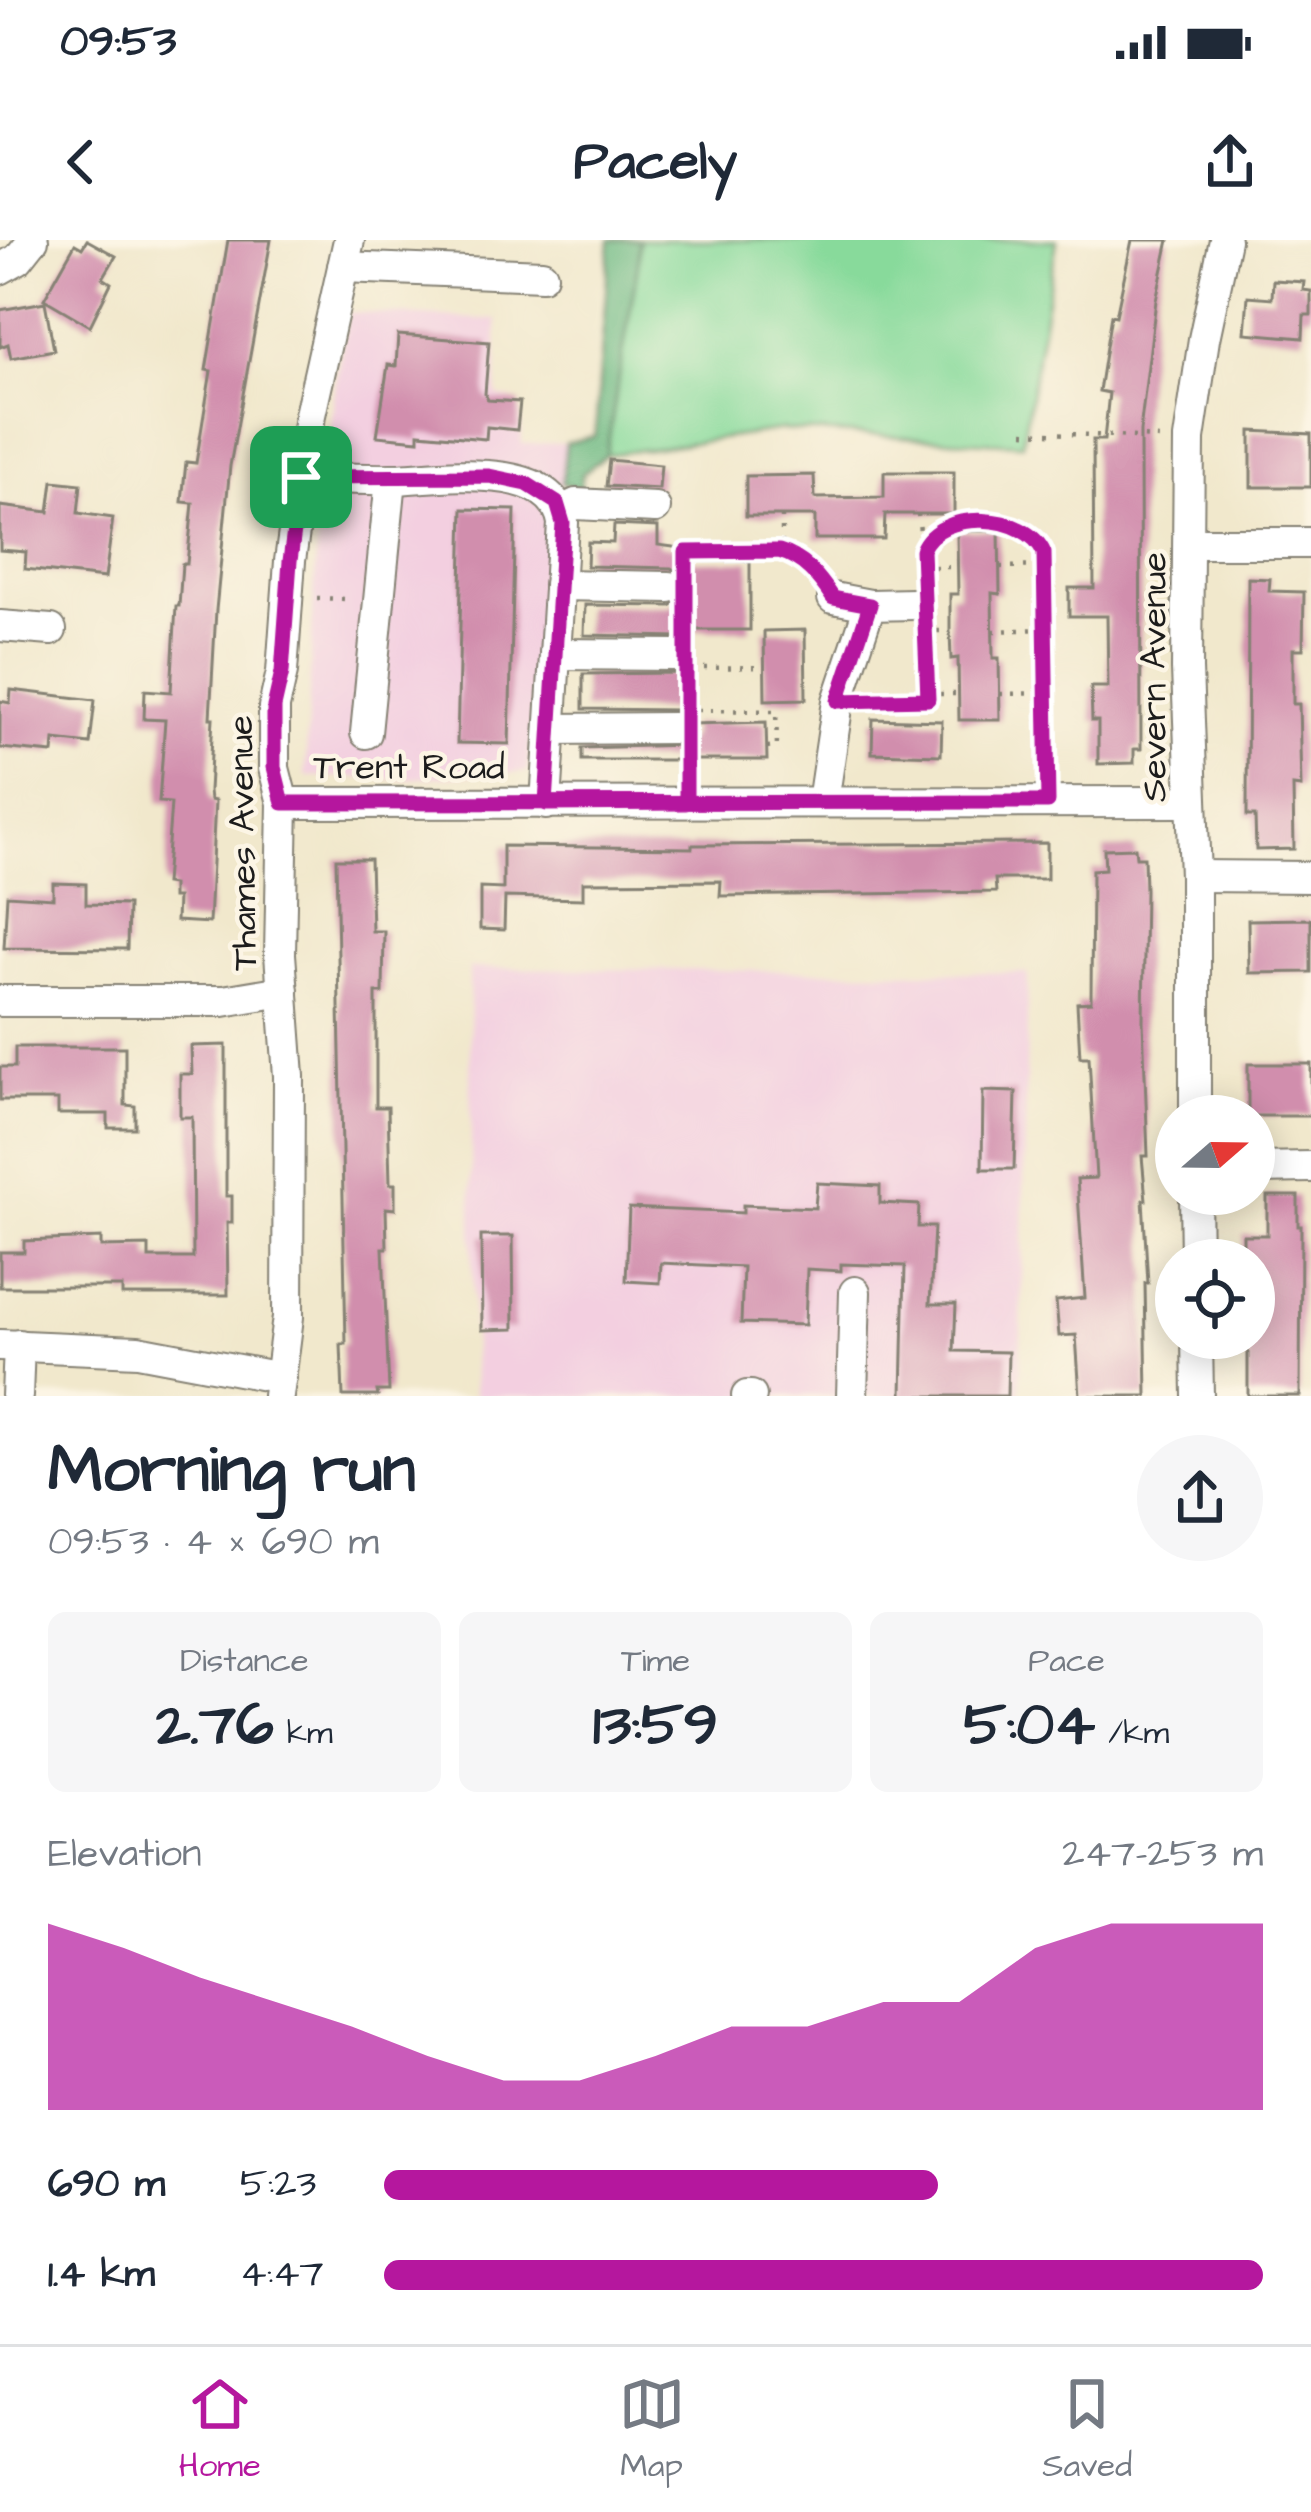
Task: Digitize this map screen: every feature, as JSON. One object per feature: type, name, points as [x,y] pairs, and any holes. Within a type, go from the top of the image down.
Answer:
[{"type":"street","points":[[0,269],[18,259],[33,240]]},
{"type":"street","name":"Severn Avenue","points":[[1195,1095],[1195,877],[1186,669],[1189,439],[1226,240]]},
{"type":"street","points":[[346,254],[542,275]]},
{"type":"street","name":"Thames Avenue","points":[[17,1396],[10,1345],[160,1354],[280,1387],[289,1279],[289,1076],[280,954],[283,803],[274,767],[274,707],[282,672],[310,415],[346,254]]},
{"type":"street","points":[[301,477],[510,478],[546,494],[561,511],[546,804]]},
{"type":"street","points":[[366,733],[391,479]]},
{"type":"street","points":[[561,511],[576,504],[655,508]]},
{"type":"street","points":[[1190,543],[1311,543]]},
{"type":"street","points":[[560,585],[678,578]]},
{"type":"street","points":[[833,598],[922,609]]},
{"type":"street","points":[[823,802],[838,701],[870,605]]},
{"type":"street","points":[[0,626],[52,630]]},
{"type":"street","points":[[556,654],[681,662]]},
{"type":"street","points":[[551,729],[680,719]]},
{"type":"street","name":"Trent Road","points":[[283,803],[1190,802]]},
{"type":"street","points":[[1195,877],[1311,877]]},
{"type":"street","points":[[0,1001],[224,1001],[284,992]]},
{"type":"street","points":[[1275,1168],[1311,1167]]},
{"type":"street","points":[[852,1396],[855,1292]]},
{"type":"street","points":[[1197,1359],[1198,1396]]},
{"type":"path","points":[[1024,432],[1189,439]]},
{"type":"path","points":[[838,701],[928,699],[922,609],[926,540],[918,514]]},
{"type":"path","points":[[782,516],[782,552]]},
{"type":"path","points":[[926,540],[957,524],[1004,524],[1034,537],[1044,553],[1048,802]]},
{"type":"path","points":[[678,578],[686,552],[782,552],[817,574],[833,598]]},
{"type":"path","points":[[1000,567],[1044,566]]},
{"type":"path","points":[[922,567],[958,567]]},
{"type":"path","points":[[287,598],[376,599]]},
{"type":"path","points":[[922,609],[950,631]]},
{"type":"path","points":[[992,631],[1044,628]]},
{"type":"path","points":[[681,662],[764,667]]},
{"type":"path","points":[[1000,694],[1045,693]]},
{"type":"path","points":[[928,694],[958,694]]},
{"type":"path","points":[[680,719],[776,711],[777,746],[766,747]]},
{"type":"shaded area","points":[[349,312],[497,320],[497,396],[520,402],[522,444],[566,443],[527,772],[404,779],[305,776],[316,553],[337,372]]},
{"type":"shaded area","points":[[469,968],[1028,973],[1020,1396],[474,1396]]},
{"type":"green space","points":[[610,240],[639,240],[638,264],[606,455],[582,474],[581,489],[562,483],[566,443],[595,436]]},
{"type":"green space","points":[[639,240],[1057,240],[1022,444],[782,430],[606,455]]},
{"type":"building","points":[[87,240],[116,256],[103,278],[111,283],[90,326],[44,299],[75,244],[82,248]]},
{"type":"building","points":[[228,240],[271,240],[230,466],[216,610],[209,923],[176,921],[177,898],[172,898],[172,885],[165,884],[171,803],[159,802],[165,720],[144,719],[145,690],[171,692],[176,606],[182,564],[187,564],[193,503],[182,502],[186,462],[196,463]]},
{"type":"building","points":[[1132,240],[1169,240],[1156,300],[1140,431],[1141,749],[1134,749],[1134,763],[1098,764],[1098,721],[1092,721],[1091,687],[1108,687],[1107,616],[1069,616],[1069,588],[1094,588],[1093,440],[1104,440],[1109,393],[1099,391],[1111,315],[1116,316]]},
{"type":"building","points":[[1273,280],[1304,282],[1303,290],[1311,291],[1311,315],[1304,315],[1303,338],[1245,333],[1248,296],[1272,298]]},
{"type":"building","points":[[45,302],[54,350],[11,358],[8,344],[0,347],[0,310]]},
{"type":"building","points":[[398,335],[489,342],[485,394],[488,400],[520,402],[517,430],[487,427],[486,439],[419,433],[419,440],[377,436],[388,365],[396,366]]},
{"type":"building","points":[[1251,431],[1311,434],[1311,487],[1251,487]]},
{"type":"building","points":[[609,460],[661,465],[659,489],[606,486]]},
{"type":"building","points":[[884,472],[954,472],[954,514],[885,514],[884,539],[815,539],[815,516],[746,516],[746,476],[814,475],[815,498],[884,497]]},
{"type":"building","points":[[53,481],[81,484],[78,513],[113,518],[105,578],[25,569],[26,552],[0,550],[0,506],[49,512]]},
{"type":"building","points":[[463,509],[515,510],[509,744],[457,743]]},
{"type":"building","points":[[614,525],[658,527],[658,545],[681,548],[680,561],[750,561],[750,630],[680,630],[680,637],[584,635],[585,605],[670,606],[685,598],[688,589],[685,577],[671,568],[587,566],[588,542],[613,543]]},
{"type":"building","points":[[957,531],[999,531],[1000,594],[992,593],[1000,720],[959,720],[958,658],[951,659],[950,631],[950,594],[958,594]]},
{"type":"building","points":[[1248,578],[1270,579],[1269,591],[1304,592],[1303,649],[1293,649],[1301,787],[1293,786],[1294,849],[1256,850],[1255,816],[1247,816]]},
{"type":"building","points":[[805,630],[806,699],[765,700],[764,631]]},
{"type":"building","points":[[680,673],[680,710],[583,709],[583,674]]},
{"type":"building","points":[[11,690],[95,700],[90,744],[54,740],[53,753],[0,748],[0,701],[10,703]]},
{"type":"building","points":[[873,719],[942,721],[941,755],[872,753]]},
{"type":"building","points":[[766,722],[767,760],[582,760],[582,748],[683,745],[691,737],[692,724]]},
{"type":"building","points":[[1047,843],[1047,879],[995,879],[996,892],[720,896],[721,881],[583,882],[583,899],[505,897],[504,930],[480,929],[480,888],[503,889],[503,846]]},
{"type":"building","points":[[1135,848],[1136,857],[1144,857],[1145,890],[1148,1156],[1142,1156],[1147,1396],[1080,1396],[1076,1335],[1059,1336],[1056,1301],[1085,1298],[1077,1179],[1096,1178],[1089,1057],[1080,1057],[1077,1003],[1091,1002],[1092,870],[1105,869],[1104,849]]},
{"type":"building","points":[[336,859],[370,859],[372,931],[384,931],[383,993],[376,993],[376,1107],[388,1107],[395,1209],[386,1208],[387,1248],[383,1248],[389,1391],[377,1391],[378,1396],[343,1396],[341,1344],[346,1344]]},
{"type":"building","points":[[53,883],[86,884],[86,904],[128,905],[127,949],[4,948],[7,895],[53,898]]},
{"type":"building","points":[[1311,919],[1311,972],[1249,973],[1248,920]]},
{"type":"building","points":[[226,1045],[226,1196],[232,1196],[232,1223],[227,1223],[228,1295],[122,1295],[122,1287],[0,1287],[0,1252],[24,1252],[24,1241],[101,1238],[101,1247],[149,1246],[149,1258],[193,1258],[192,1117],[180,1117],[180,1074],[192,1074],[191,1046]]},
{"type":"building","points":[[15,1047],[125,1047],[125,1105],[135,1106],[135,1128],[108,1128],[108,1114],[58,1114],[58,1100],[0,1100],[0,1067],[15,1067]]},
{"type":"building","points":[[1248,1064],[1311,1064],[1311,1116],[1275,1116],[1275,1095],[1248,1095]]},
{"type":"building","points":[[983,1091],[1016,1092],[1014,1169],[982,1169]]},
{"type":"building","points":[[817,1183],[880,1186],[880,1203],[919,1205],[918,1227],[934,1227],[930,1304],[956,1304],[954,1351],[1008,1352],[1007,1396],[902,1396],[905,1266],[841,1264],[841,1271],[807,1269],[805,1325],[741,1323],[743,1267],[661,1263],[660,1283],[626,1281],[629,1208],[743,1213],[743,1205],[815,1208]]},
{"type":"building","points":[[1275,1196],[1298,1196],[1300,1396],[1248,1396],[1248,1359],[1275,1359],[1275,1239],[1243,1239],[1243,1235],[1267,1235],[1267,1215],[1275,1215]]},
{"type":"building","points":[[481,1236],[513,1236],[514,1329],[482,1330]]},
{"type":"route","points":[[301,477],[282,672],[274,707],[274,767],[283,803],[546,804],[1048,802],[1044,553],[1041,544],[1021,529],[980,522],[957,524],[926,540],[922,550],[928,699],[838,701],[870,605],[833,598],[817,574],[790,554],[686,552],[686,803],[546,804],[563,523],[557,503],[510,478],[301,477]]}]
